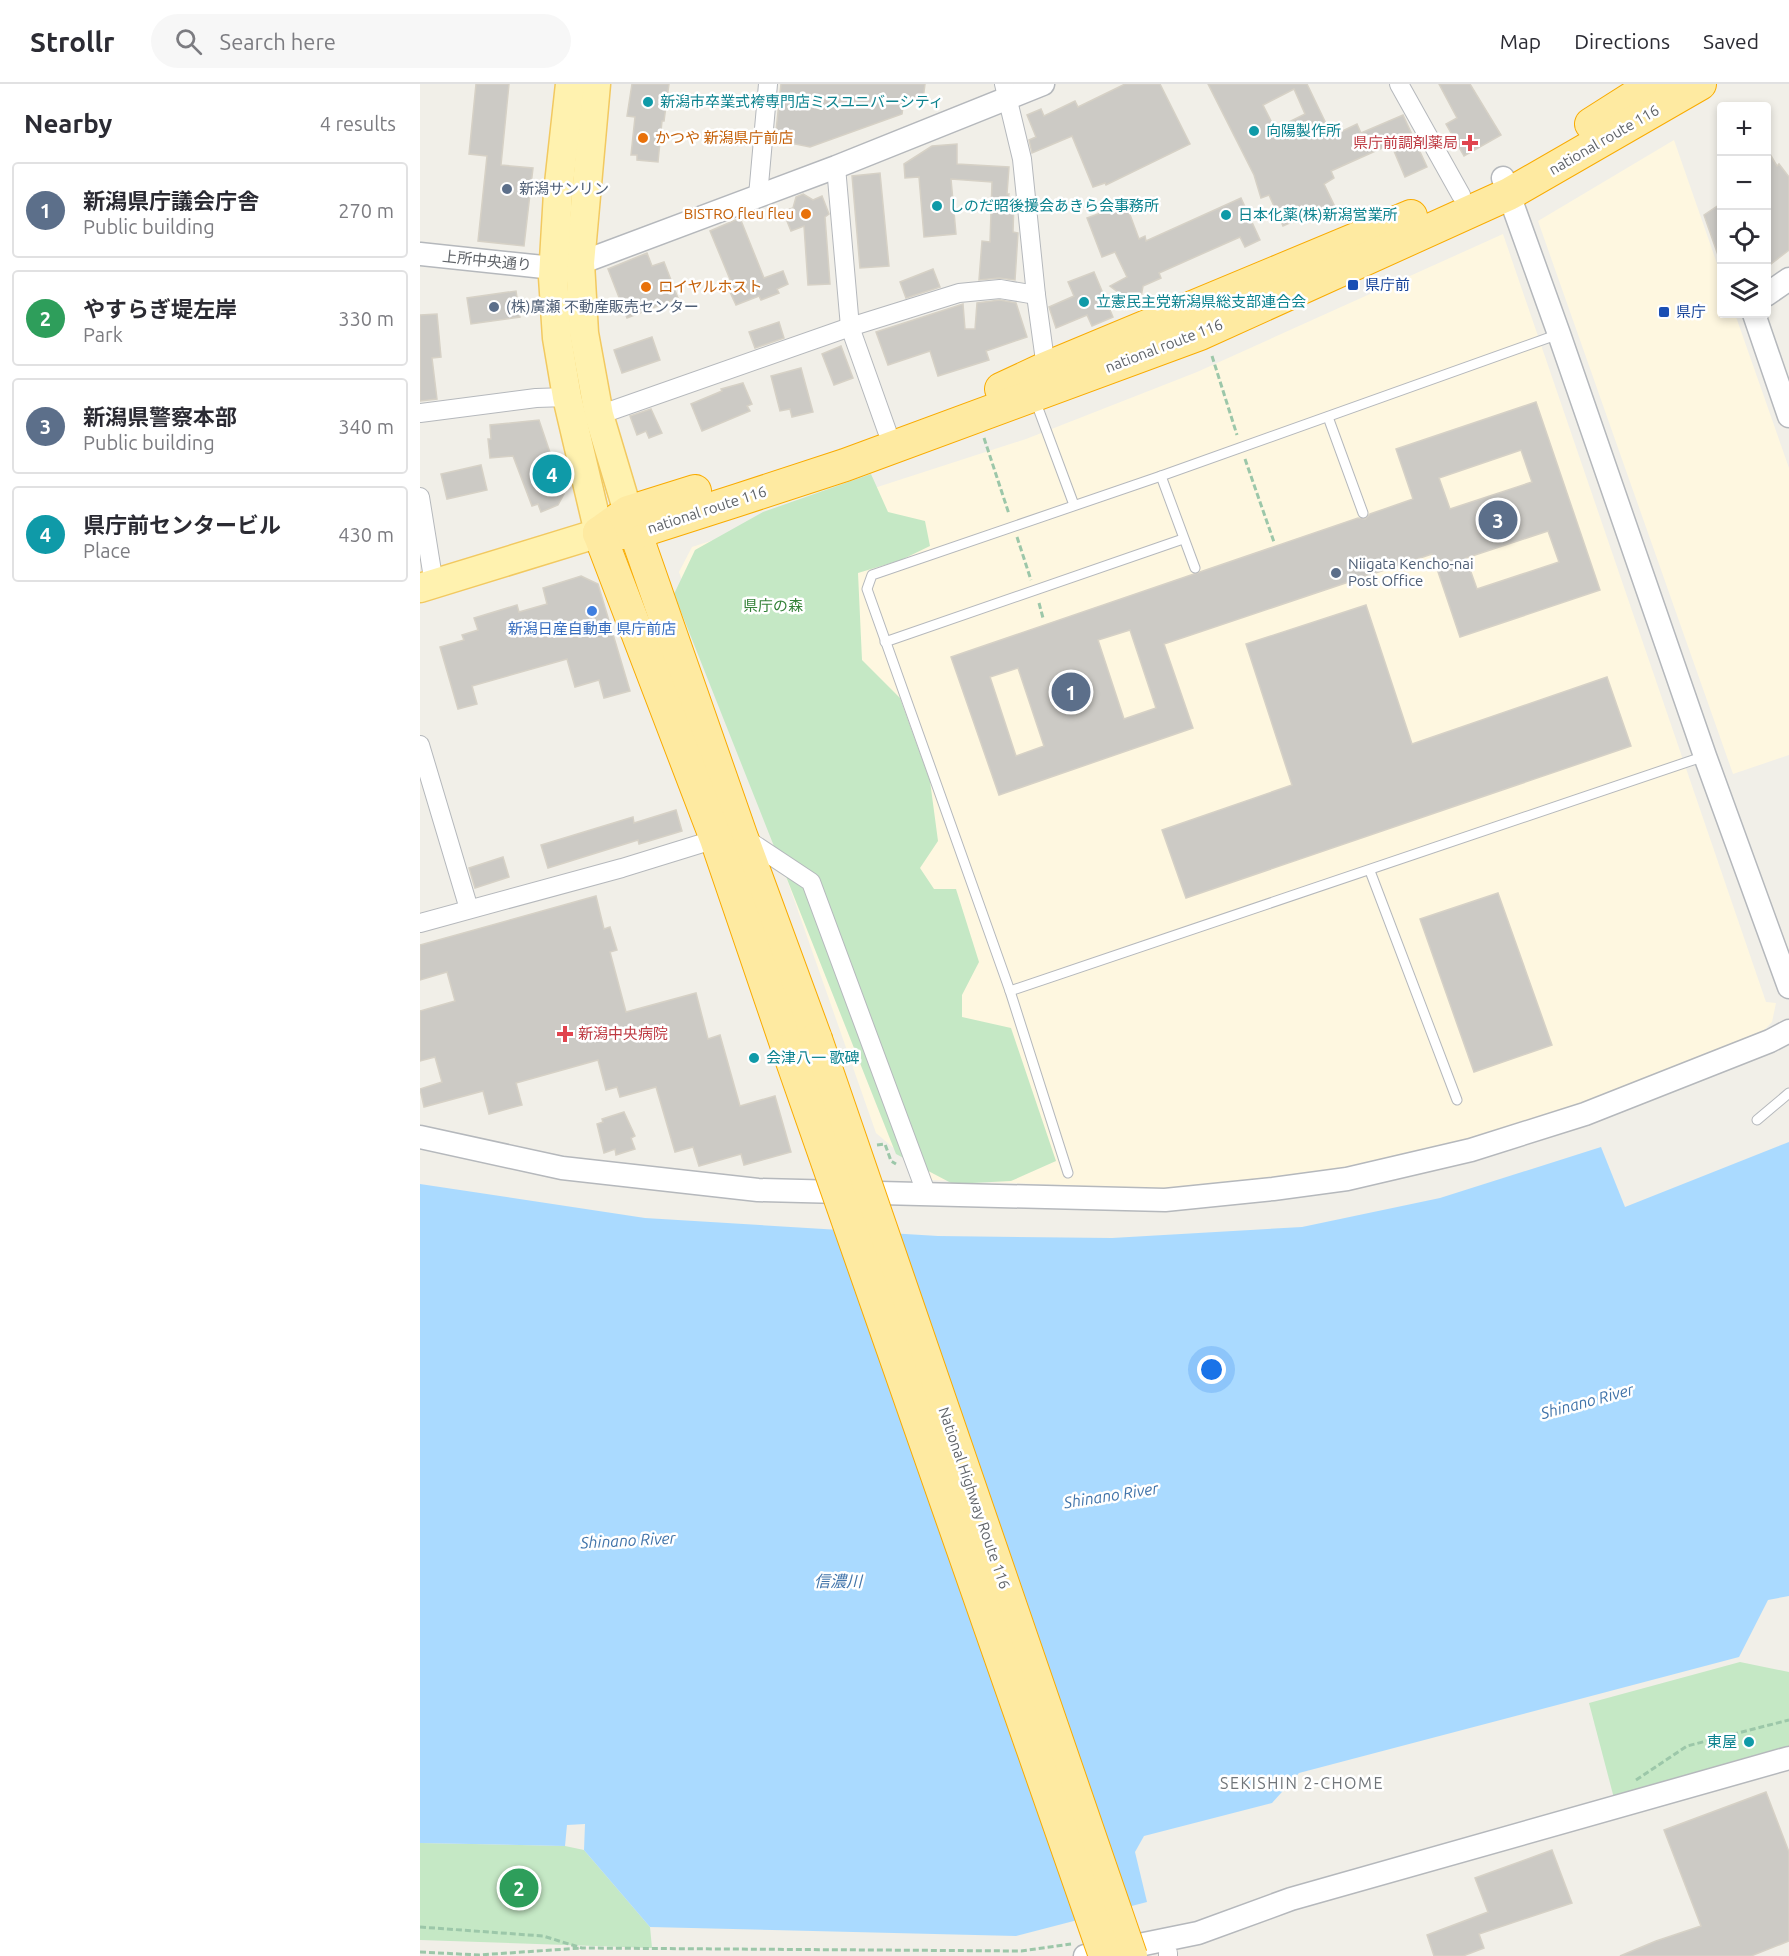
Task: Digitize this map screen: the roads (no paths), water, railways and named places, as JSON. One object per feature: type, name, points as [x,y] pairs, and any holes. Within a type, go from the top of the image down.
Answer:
[{"type":"highway","name":"national route 116","points":[[728,837],[599,533],[845,465],[1461,195],[1506,186],[1654,84]]},
{"type":"highway","name":"national route 116","points":[[632,523],[983,397],[1200,334],[1506,186],[1700,84]]},
{"type":"highway","name":"national route 116","points":[[632,523],[728,837],[802,1045]]},
{"type":"highway","name":"National Highway Route 116","points":[[802,1045],[1105,1956]]},
{"type":"highway","name":"National Highway Route 116","points":[[802,1045],[1131,1956]]},
{"type":"main road","points":[[570,84],[558,193],[567,266],[584,333],[599,415],[632,523]]},
{"type":"main road","points":[[427,586],[599,533],[567,397],[558,338],[596,84]]},
{"type":"street","points":[[758,196],[768,84]]},
{"type":"street","points":[[567,266],[836,167],[1006,91],[1043,84]]},
{"type":"street","points":[[1399,84],[1461,195]]},
{"type":"street","points":[[1006,91],[1022,159],[1036,295],[1036,380]]},
{"type":"street","points":[[836,167],[850,327],[887,431]]},
{"type":"street","points":[[1506,186],[1705,756],[1789,987]]},
{"type":"street","name":"上所中央通り","points":[[420,254],[567,266]]},
{"type":"street","points":[[1771,292],[1789,279]]},
{"type":"street","points":[[599,415],[850,327],[959,293],[1000,289],[1036,295]]},
{"type":"street","points":[[1755,318],[1789,416]]},
{"type":"street","points":[[420,413],[536,398],[567,397]]},
{"type":"street","points":[[420,497],[427,586]]},
{"type":"street","points":[[420,745],[469,909]]},
{"type":"street","points":[[420,923],[728,837],[811,882],[927,1195]]},
{"type":"street","points":[[420,1137],[573,1170],[758,1190],[1165,1200],[1347,1179],[1471,1150],[1585,1114],[1770,1041],[1789,1031]]},
{"type":"street","points":[[1085,1956],[1198,1933],[1302,1896],[1789,1758]]},
{"type":"lane","points":[[1068,1173],[1010,992],[867,589],[872,574],[1161,476],[1559,334]]},
{"type":"lane","points":[[1036,380],[1074,505]]},
{"type":"lane","points":[[1328,417],[1362,513]]},
{"type":"lane","points":[[1161,476],[1195,568]]},
{"type":"lane","points":[[885,642],[1183,539]]},
{"type":"lane","points":[[1010,992],[1705,756]]},
{"type":"lane","points":[[1370,871],[1457,1100]]},
{"type":"lane","points":[[1757,1120],[1789,1093]]},
{"type":"water","name":"信濃川","points":[[1789,1142],[1789,1596],[1768,1600],[1739,1657],[1299,1773],[1272,1803],[1144,1836],[1135,1852],[1147,1902],[1016,1936],[650,1927],[584,1850],[585,1824],[567,1825],[565,1846],[420,1843],[420,1184],[645,1218],[938,1236],[1112,1238],[1302,1227],[1440,1198],[1601,1147],[1625,1207]]},
{"type":"place","name":"新潟市卒業式袴専門店ミスユニバーシティ","points":[[648,102]]},
{"type":"place","name":"向陽製作所","points":[[1254,131]]},
{"type":"place","name":"かつや 新潟県庁前店","points":[[643,138]]},
{"type":"place","name":"県庁前調剤薬局","points":[[1470,143]]},
{"type":"place","name":"新潟サンリン","points":[[507,189]]},
{"type":"place","name":"しのだ昭後援会あきら会事務所","points":[[937,206]]},
{"type":"place","name":"BISTRO fleu fleu","points":[[806,214]]},
{"type":"place","name":"日本化薬(株)新潟営業所","points":[[1226,215]]},
{"type":"place","name":"県庁前","points":[[1353,285]]},
{"type":"place","name":"ロイヤルホスト","points":[[646,287]]},
{"type":"place","name":"立憲民主党新潟県総支部連合会","points":[[1084,302]]},
{"type":"place","name":"(株)廣瀬 不動産販売センター","points":[[494,307]]},
{"type":"place","name":"県庁","points":[[1664,312]]},
{"type":"place","name":"県庁前センタービル","points":[[552,474]]},
{"type":"place","name":"新潟県警察本部","points":[[1498,520]]},
{"type":"place","name":"Niigata Kencho-nai Post Office","points":[[1336,573]]},
{"type":"place","name":"新潟日産自動車 県庁前店","points":[[592,611]]},
{"type":"place","name":"新潟県庁議会庁舎","points":[[1071,692]]},
{"type":"place","name":"新潟中央病院","points":[[565,1034]]},
{"type":"place","name":"会津八一 歌碑","points":[[754,1058]]},
{"type":"place","name":"東屋","points":[[1749,1742]]},
{"type":"place","name":"やすらぎ堤左岸","points":[[519,1888]]},
{"type":"district","name":"SEKISHIN 2-CHOME","points":[[1302,1783]]},
{"type":"park label","name":"県庁の森","points":[[773,606]]},
{"type":"water label","name":"Shinano River","points":[[1587,1401]]},
{"type":"water label","name":"Shinano River","points":[[1111,1495]]},
{"type":"water label","name":"Shinano River","points":[[628,1540]]}]
